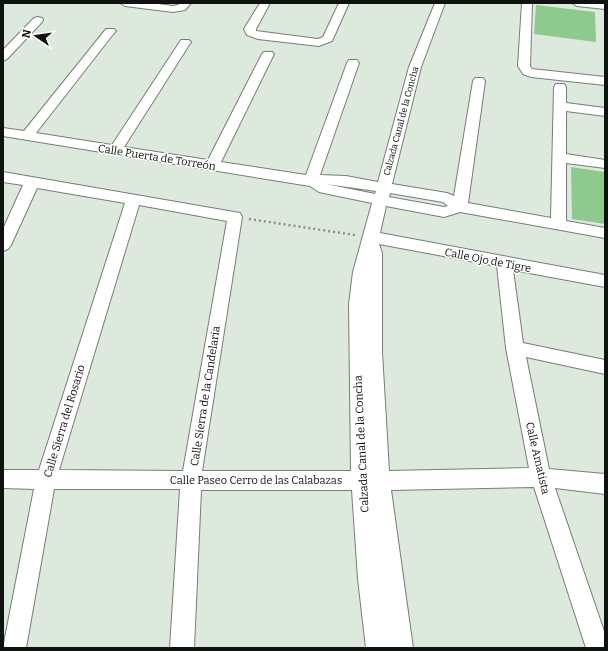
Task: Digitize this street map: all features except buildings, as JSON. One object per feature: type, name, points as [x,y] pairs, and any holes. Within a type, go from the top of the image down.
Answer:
[{"type":"street","points":[[125,3],[173,9],[181,8],[186,3]]},
{"type":"street","points":[[265,3],[250,29],[251,33],[258,36],[319,43],[328,39],[344,3]]},
{"type":"street","name":"Calzada Canal de la Concha","points":[[378,648],[367,552],[371,480],[374,253],[370,239],[415,67],[440,3]]},
{"type":"street","points":[[527,3],[524,66],[527,71],[531,73],[605,81]]},
{"type":"street","points":[[577,3],[605,6]]},
{"type":"street","points":[[3,57],[38,20]]},
{"type":"street","points":[[27,136],[110,31]]},
{"type":"street","points":[[115,150],[185,42]]},
{"type":"street","points":[[212,166],[268,54]]},
{"type":"street","points":[[311,182],[353,63]]},
{"type":"street","points":[[460,207],[479,81]]},
{"type":"street","points":[[558,225],[560,87]]},
{"type":"street","points":[[560,106],[605,112]]},
{"type":"street","name":"Calle Puerta de Torreón","points":[[3,132],[311,182],[324,189],[382,194],[444,212],[460,207],[605,233]]},
{"type":"street","points":[[559,158],[605,164]]},
{"type":"street","points":[[3,177],[234,217]]},
{"type":"street","points":[[3,245],[32,182]]},
{"type":"street","name":"Calle Sierra del Rosario","points":[[14,648],[46,479],[133,200]]},
{"type":"street","name":"Calle Sierra de la Candelaria","points":[[182,648],[191,480],[234,217]]},
{"type":"street","name":"Calle Ojo de Tigre","points":[[370,239],[605,281]]},
{"type":"street","name":"Calle Amatista","points":[[504,263],[515,348],[540,477],[598,648]]},
{"type":"street","points":[[515,348],[605,367]]},
{"type":"street","name":"Calle Paseo Cerro de las Calabazas","points":[[3,479],[371,480],[540,477],[605,484]]},
{"type":"street","name":"Calzada Canal de la Concha","points":[[371,480],[390,575],[401,648]]},
{"type":"path","points":[[234,217],[370,239]]},
{"type":"green space","points":[[536,5],[595,12],[596,42],[534,34]]},
{"type":"green space","points":[[571,167],[605,172],[605,224],[572,219]]}]
